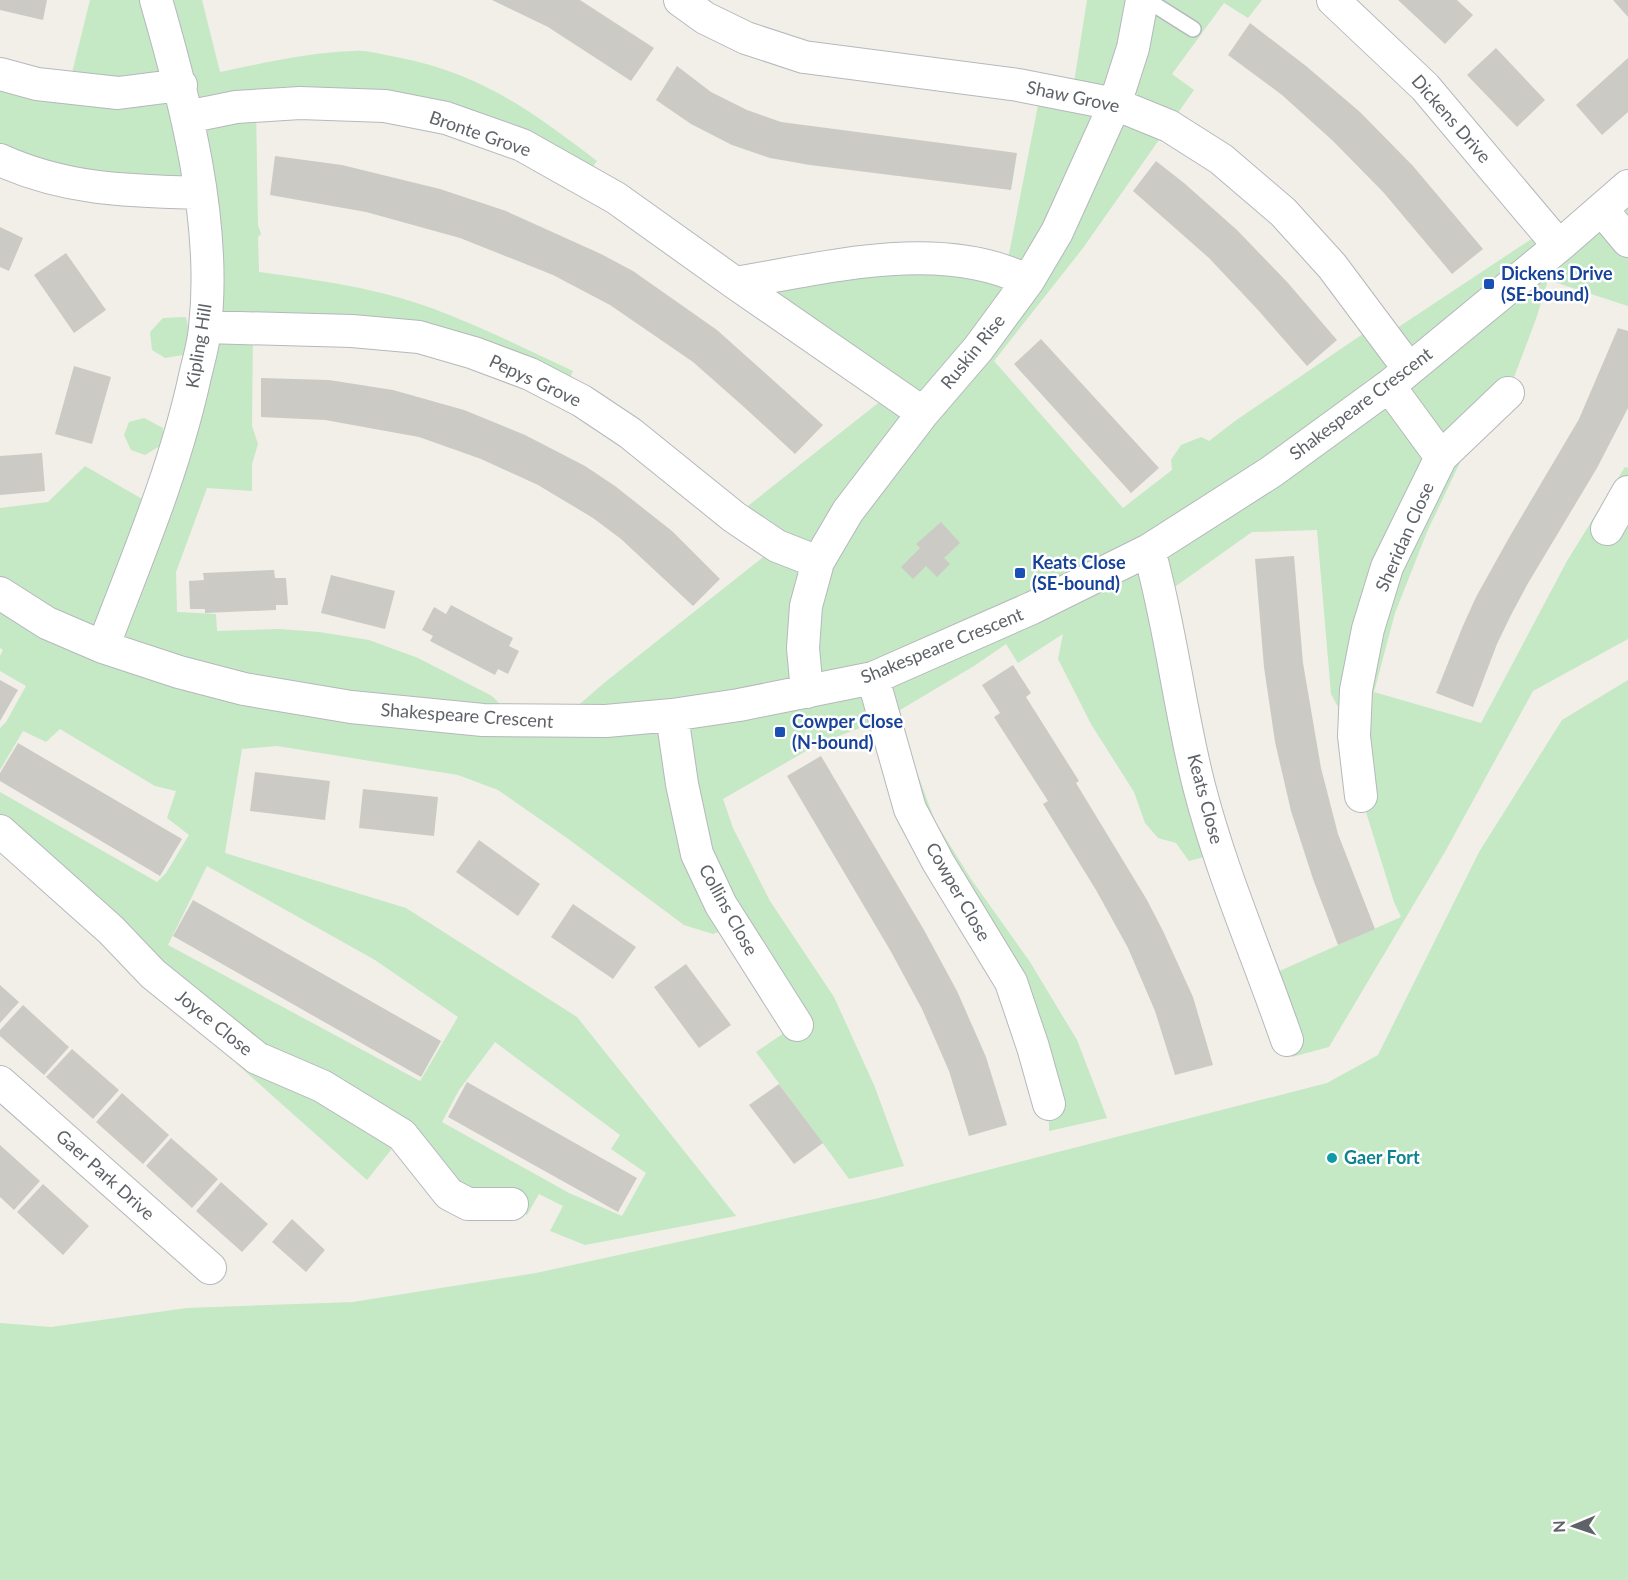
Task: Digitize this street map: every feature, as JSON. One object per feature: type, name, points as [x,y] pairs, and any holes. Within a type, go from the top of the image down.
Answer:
[{"type":"street","name":"Kipling Hill","points":[[103,646],[165,486],[188,411],[206,327],[208,259],[200,193],[181,85],[156,0]]},
{"type":"street","name":"Shaw Grove","points":[[680,0],[705,18],[746,38],[804,57],[1018,85],[1115,104],[1168,126],[1221,159],[1283,212],[1332,266],[1399,378]]},
{"type":"street","name":"Ruskin Rise","points":[[807,692],[803,648],[806,606],[818,562],[848,511],[923,413],[978,349],[1028,281],[1057,232],[1115,104],[1133,48],[1144,0]]},
{"type":"street","name":"Dickens Drive","points":[[1333,0],[1425,87],[1559,246]]},
{"type":"street","points":[[0,74],[37,84],[118,93],[181,85]]},
{"type":"street","name":"Bronte Grove","points":[[188,117],[236,107],[300,103],[385,106],[446,118],[522,145],[616,198],[923,413]]},
{"type":"street","points":[[0,160],[61,182],[118,191],[200,193]]},
{"type":"street","name":"Shakespeare Crescent","points":[[0,593],[47,623],[103,646],[179,672],[244,688],[351,707],[483,720],[606,722],[672,714],[807,692],[873,678],[1032,608],[1149,550],[1271,472],[1399,378],[1628,186]]},
{"type":"street","points":[[1602,210],[1628,241]]},
{"type":"street","points":[[735,283],[873,260],[955,259],[1006,269],[1028,281]]},
{"type":"street","name":"Pepys Grove","points":[[206,327],[352,331],[419,338],[474,353],[521,371],[582,401],[630,433],[734,517],[777,546],[818,562]]},
{"type":"street","points":[[1399,378],[1441,457]]},
{"type":"street","name":"Sheridan Close","points":[[1361,796],[1354,736],[1356,690],[1368,629],[1387,567],[1441,457],[1508,393]]},
{"type":"street","points":[[1607,529],[1628,492]]},
{"type":"street","name":"Keats Close","points":[[1149,550],[1162,596],[1199,786],[1219,853],[1287,1040]]},
{"type":"street","name":"Cowper Close","points":[[873,678],[910,809],[938,862],[1011,982],[1049,1104]]},
{"type":"street","name":"Collins Close","points":[[672,714],[682,784],[697,854],[727,916],[797,1024]]},
{"type":"street","name":"Joyce Close","points":[[0,831],[111,930],[153,974],[257,1058],[322,1086],[402,1135],[449,1194],[468,1204],[512,1204]]},
{"type":"street","name":"Gaer Park Drive","points":[[0,1082],[210,1268]]},
{"type":"lane","points":[[1144,0],[1193,29]]},
{"type":"green space","points":[[90,0],[202,0],[220,72],[304,56],[355,51],[376,53],[426,64],[479,83],[503,96],[549,125],[597,161],[583,179],[446,118],[256,106],[258,225],[261,234],[258,237],[259,272],[391,295],[469,323],[573,371],[564,392],[474,353],[253,328],[252,426],[258,444],[252,464],[252,491],[207,488],[176,572],[177,612],[216,614],[217,631],[279,629],[319,632],[369,640],[418,658],[492,696],[517,721],[559,722],[604,683],[776,547],[734,517],[887,396],[735,283],[1006,269],[1041,90],[1072,95],[1087,0],[1262,0],[1248,18],[1224,3],[1172,74],[1194,90],[1083,248],[994,361],[1123,508],[1172,470],[1171,460],[1181,445],[1201,437],[1209,441],[1376,325],[1385,336],[1545,230],[1558,246],[1628,186],[1628,306],[1548,280],[1508,393],[1463,456],[1427,532],[1395,613],[1374,692],[1481,723],[1567,561],[1625,467],[1628,468],[1628,639],[1533,691],[1446,850],[1329,1047],[1292,1057],[1266,977],[1401,917],[1394,902],[1361,796],[1354,736],[1331,694],[1317,530],[1252,532],[1162,596],[1219,853],[1189,861],[1176,843],[1158,838],[1145,823],[1134,792],[1091,724],[1058,659],[1063,634],[1018,663],[1006,644],[900,710],[909,751],[935,821],[971,879],[1030,962],[1077,1040],[1107,1118],[1049,1131],[1049,1104],[884,719],[820,743],[723,799],[733,828],[770,901],[834,997],[874,1085],[904,1166],[849,1179],[756,1052],[797,1024],[733,926],[713,934],[684,925],[498,790],[458,775],[277,746],[242,749],[225,853],[406,908],[577,1017],[736,1216],[585,1245],[550,1231],[563,1206],[539,1194],[527,1215],[512,1205],[468,1204],[403,1135],[367,1180],[237,1064],[226,1033],[0,831],[0,792],[157,882],[166,873],[189,835],[167,818],[176,791],[155,786],[60,729],[46,742],[23,731],[0,770],[0,728],[6,722],[26,686],[0,671],[0,656],[3,650],[0,648],[0,508],[48,502],[85,466],[156,507],[188,411],[200,193],[0,160],[0,74],[68,89]],"holes":[[[207,866],[375,960],[458,1017],[420,1081],[168,945]],[[495,1042],[620,1135],[611,1149],[646,1173],[622,1216],[569,1193],[442,1122],[459,1090]]]},
{"type":"green space","points":[[186,317],[190,337],[183,355],[165,358],[152,350],[150,332],[163,318]]},
{"type":"green space","points":[[144,418],[163,428],[165,443],[145,455],[131,450],[124,435],[129,422]]},
{"type":"green space","name":"Gaer Fort","points":[[1628,680],[1628,1580],[0,1580],[0,1323],[51,1327],[187,1308],[353,1302],[536,1273],[879,1198],[1327,1083],[1378,1055],[1479,852],[1562,720]]},
{"type":"building","points":[[0,0],[47,0],[43,20],[0,10]]},
{"type":"building","points":[[492,0],[580,0],[654,48],[631,81],[548,27]]},
{"type":"building","points":[[1398,0],[1457,0],[1473,15],[1445,44]]},
{"type":"building","points":[[1613,0],[1628,0],[1628,17]]},
{"type":"building","points":[[1250,23],[1360,112],[1413,166],[1483,249],[1452,274],[1384,193],[1333,141],[1282,95],[1228,55]]},
{"type":"building","points":[[1496,48],[1545,100],[1517,127],[1467,75]]},
{"type":"building","points":[[1628,58],[1628,112],[1602,135],[1576,105]]},
{"type":"building","points":[[677,66],[711,92],[747,110],[781,122],[1017,153],[1011,190],[810,165],[770,158],[732,145],[691,124],[656,100]]},
{"type":"building","points":[[275,156],[342,165],[440,189],[506,211],[601,254],[633,271],[717,330],[823,425],[795,454],[693,362],[610,305],[553,275],[460,238],[366,212],[270,195]]},
{"type":"building","points":[[1156,161],[1237,230],[1288,283],[1337,340],[1307,366],[1209,258],[1133,191]]},
{"type":"building","points":[[0,227],[23,238],[9,271],[0,267]]},
{"type":"building","points":[[66,253],[106,310],[74,333],[34,275]]},
{"type":"building","points":[[1618,328],[1628,331],[1628,408],[1597,468],[1511,615],[1497,644],[1473,707],[1436,693],[1476,597],[1579,419]]},
{"type":"building","points":[[1041,339],[1159,468],[1131,493],[1014,364]]},
{"type":"building","points":[[74,366],[111,377],[92,444],[55,434]]},
{"type":"building","points":[[261,378],[329,380],[393,390],[464,410],[525,435],[585,466],[615,486],[672,531],[720,579],[693,606],[621,539],[593,518],[538,485],[481,459],[419,437],[325,420],[261,417]]},
{"type":"building","points":[[42,453],[45,491],[0,495],[0,456]]},
{"type":"building","points":[[941,522],[960,543],[944,558],[950,564],[937,577],[926,566],[913,579],[901,567],[920,548],[916,544]]},
{"type":"building","points":[[1294,556],[1303,663],[1321,768],[1338,834],[1375,929],[1338,945],[1291,811],[1275,742],[1264,667],[1255,559]]},
{"type":"building","points":[[274,570],[275,578],[286,578],[288,605],[276,605],[276,610],[205,613],[205,609],[190,609],[189,581],[204,580],[203,573]]},
{"type":"building","points":[[331,575],[395,591],[385,629],[321,613]]},
{"type":"building","points":[[451,605],[513,638],[509,646],[519,651],[508,674],[498,669],[495,675],[430,641],[433,636],[422,630],[434,607],[446,614]]},
{"type":"building","points":[[1013,665],[1031,693],[1026,697],[1079,781],[1076,783],[1147,900],[1163,931],[1193,997],[1213,1065],[1175,1075],[1155,1011],[1128,948],[1096,890],[1043,804],[1048,801],[994,717],[1000,713],[982,685]]},
{"type":"building","points":[[0,680],[18,690],[0,721]]},
{"type":"building","points":[[18,743],[182,839],[160,876],[0,781],[0,773]]},
{"type":"building","points":[[821,756],[924,930],[957,991],[986,1057],[1007,1125],[969,1136],[949,1071],[922,1009],[890,950],[787,776]]},
{"type":"building","points":[[255,772],[330,781],[325,820],[250,811]]},
{"type":"building","points":[[363,789],[438,797],[434,836],[359,828]]},
{"type":"building","points":[[479,840],[540,884],[518,916],[456,872]]},
{"type":"building","points":[[193,900],[441,1041],[421,1077],[173,936]]},
{"type":"building","points":[[573,904],[636,947],[613,979],[551,937]]},
{"type":"building","points":[[686,964],[731,1025],[699,1048],[654,987]]},
{"type":"building","points":[[0,985],[19,1002],[0,1023]]},
{"type":"building","points":[[23,1005],[69,1047],[44,1075],[0,1036],[0,1030]]},
{"type":"building","points":[[72,1049],[119,1090],[93,1119],[46,1077]]},
{"type":"building","points":[[467,1082],[637,1178],[618,1212],[448,1117]]},
{"type":"building","points":[[779,1084],[823,1143],[794,1164],[749,1105]]},
{"type":"building","points":[[122,1093],[169,1135],[143,1164],[96,1122]]},
{"type":"building","points":[[171,1138],[218,1179],[192,1208],[146,1166]]},
{"type":"building","points":[[0,1145],[40,1181],[14,1210],[0,1197]]},
{"type":"building","points":[[221,1182],[268,1224],[242,1252],[196,1211]]},
{"type":"building","points":[[43,1184],[89,1226],[63,1255],[17,1212]]},
{"type":"building","points":[[292,1219],[325,1250],[306,1272],[272,1242]]},
{"type":"place","name":"Dickens Drive (SE-bound)","points":[[1489,284]]},
{"type":"place","name":"Keats Close (SE-bound)","points":[[1020,573]]},
{"type":"place","name":"Cowper Close (N-bound)","points":[[780,732]]},
{"type":"place","name":"Gaer Fort","points":[[1332,1158]]}]
